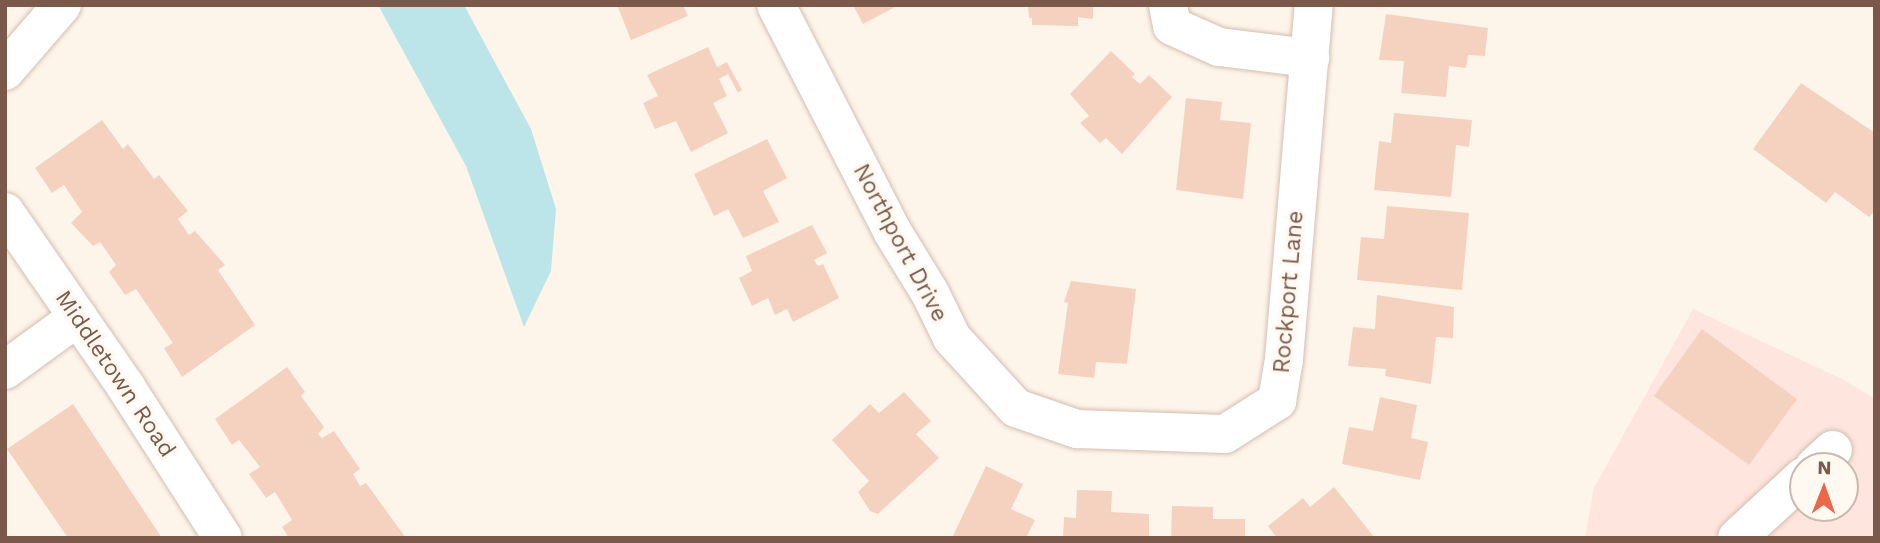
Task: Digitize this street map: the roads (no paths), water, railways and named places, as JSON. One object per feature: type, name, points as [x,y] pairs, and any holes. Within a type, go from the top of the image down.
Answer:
[{"type":"street","points":[[5,71],[62,5]]},
{"type":"street","name":"Northport Drive","points":[[776,5],[892,230],[952,338],[1016,408],[1077,429]]},
{"type":"street","points":[[1168,5],[1172,26],[1219,47],[1310,58]]},
{"type":"street","name":"Rockport Lane","points":[[1077,429],[1225,434],[1277,401],[1284,359],[1314,5]]},
{"type":"street","name":"Middletown Road","points":[[5,212],[78,317],[223,538]]},
{"type":"street","points":[[5,370],[78,317]]},
{"type":"street","points":[[1737,538],[1789,490]]},
{"type":"water","points":[[378,5],[464,5],[531,129],[556,209],[551,271],[524,327],[466,166]]}]
